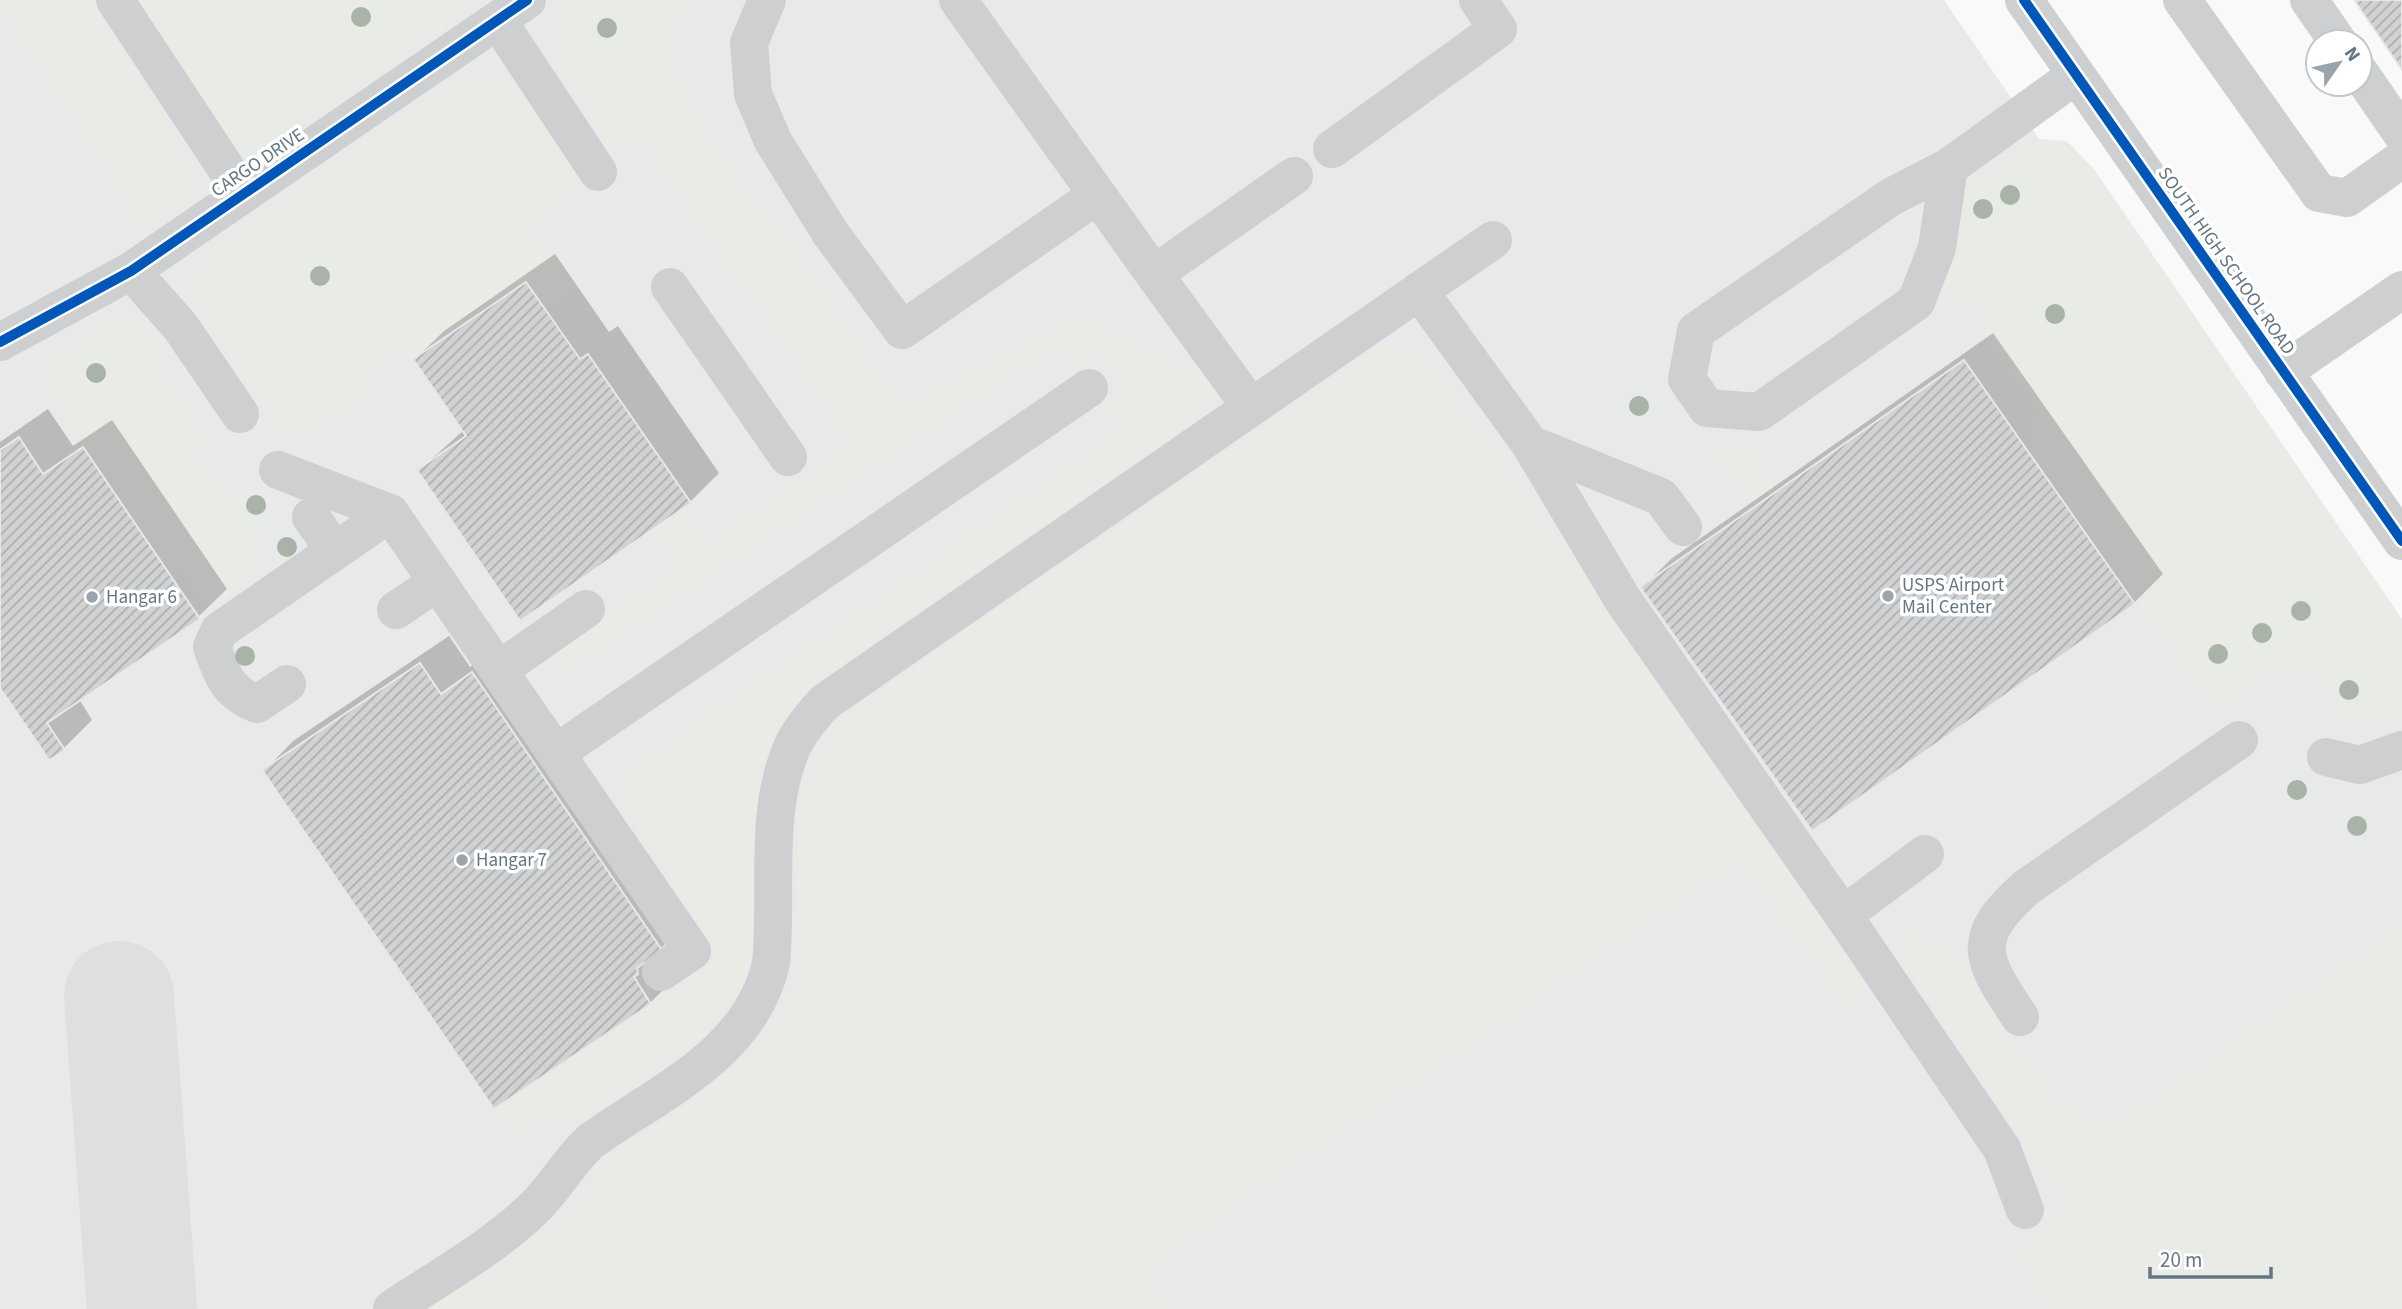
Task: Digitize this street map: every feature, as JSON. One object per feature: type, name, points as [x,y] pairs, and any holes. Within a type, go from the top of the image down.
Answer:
[{"type":"street","points":[[116,0],[243,194]]},
{"type":"street","points":[[767,0],[749,43],[753,94],[773,141],[831,234],[902,330],[1096,196]]},
{"type":"street","points":[[958,0],[1096,196],[1251,407]]},
{"type":"street","points":[[1332,149],[1498,29],[1478,0]]},
{"type":"street","name":"SOUTH HIGH SCHOOL ROAD","points":[[2024,0],[2402,541]]},
{"type":"street","points":[[2182,0],[2319,192],[2347,198],[2402,159]]},
{"type":"street","points":[[2309,0],[2328,28]]},
{"type":"street","points":[[513,10],[598,172]]},
{"type":"street","name":"CARGO DRIVE","points":[[0,342],[131,271],[513,10]]},
{"type":"street","points":[[1949,167],[1937,248],[1916,302],[1759,412],[1707,408],[1687,379],[1696,331],[1891,197],[1949,167],[2076,75]]},
{"type":"street","points":[[2374,94],[2402,135]]},
{"type":"street","points":[[1154,274],[1294,176]]},
{"type":"street","points":[[392,1309],[511,1228],[537,1205],[575,1156],[591,1141],[716,1054],[754,1009],[766,985],[771,963],[776,811],[782,776],[794,744],[825,702],[1493,240]]},
{"type":"street","points":[[131,271],[180,326],[240,414]]},
{"type":"street","points":[[670,287],[788,457]]},
{"type":"street","points":[[2283,372],[2402,290]]},
{"type":"street","points":[[1419,291],[1530,444],[1623,600],[2002,1149],[2025,1210]]},
{"type":"street","points":[[556,753],[1089,388]]},
{"type":"street","points":[[1530,444],[1661,497],[1683,527]]},
{"type":"street","points":[[278,470],[390,513],[692,951],[661,972]]},
{"type":"street","points":[[288,684],[257,704],[238,697],[219,670],[212,647],[219,631],[390,513]]},
{"type":"street","points":[[311,517],[335,551]]},
{"type":"street","points":[[396,610],[438,582]]},
{"type":"street","points":[[499,670],[586,609]]},
{"type":"street","points":[[2020,1017],[1994,978],[1986,952],[1991,925],[2006,906],[2027,887],[2239,740]]},
{"type":"street","points":[[2326,757],[2360,765],[2402,750]]},
{"type":"street","points":[[1843,915],[1926,854]]},
{"type":"shaded area","points":[[0,0],[1944,0],[2402,670],[2402,1309],[0,1309]]},
{"type":"shaded area","points":[[0,0],[92,0],[194,165],[194,182],[185,203],[166,218],[137,225],[106,181],[108,169],[0,11]]},
{"type":"shaded area","points":[[138,0],[233,0],[240,11],[257,0],[309,0],[313,6],[322,0],[484,0],[271,145],[252,148],[241,146],[226,135]]},
{"type":"shaded area","points":[[573,0],[699,0],[693,11],[671,27],[669,57],[674,71],[691,96],[688,99],[751,193],[757,193],[902,403],[1080,318],[1211,375],[1211,381],[1208,398],[1197,420],[812,686],[767,754],[762,777],[753,954],[743,986],[708,1032],[687,1050],[562,1132],[549,1115],[514,1138],[494,1109],[651,1004],[651,1001],[719,952],[610,786],[616,779],[1116,433],[1100,407],[1101,402],[1124,385],[1103,354],[1080,369],[1075,369],[1057,343],[560,680],[547,658],[550,651],[674,567],[682,578],[685,577],[653,529],[686,508],[708,541],[851,444],[641,143],[622,153],[609,150],[556,60],[554,27],[561,12]]},
{"type":"shaded area","points":[[487,74],[516,85],[576,170],[575,188],[529,221],[577,291],[547,312],[525,282],[413,359],[399,354],[371,375],[363,396],[293,443],[279,431],[200,310],[194,292],[197,268],[213,246],[452,81]]},
{"type":"shaded area","points":[[2041,139],[2067,141],[2094,169],[2402,619],[2402,716],[2373,726],[2342,724],[2335,714],[2341,686],[2254,668],[2246,693],[2237,704],[2222,705],[2203,695],[2182,670],[2030,449],[2033,407],[1978,331],[1982,328],[1987,311],[1960,279],[1952,281],[1950,288],[1953,292],[1960,292],[1972,306],[1949,301],[1940,295],[1940,289],[1960,193],[2023,145]]},
{"type":"shaded area","points":[[130,317],[144,321],[163,339],[161,365],[164,374],[209,436],[192,448],[230,506],[256,489],[264,489],[273,503],[271,511],[246,529],[261,552],[257,555],[265,567],[257,576],[206,610],[179,569],[170,575],[46,390],[47,370],[54,359],[105,319]]},
{"type":"shaded area","points":[[1388,344],[1412,349],[1433,363],[1772,838],[1872,984],[1841,1005],[1739,860],[1146,1267],[1174,1309],[427,1309],[601,1191],[591,1173],[598,1163],[715,1083],[767,1032],[786,1003],[800,965],[797,854],[798,828],[806,782],[830,736],[849,712],[1370,351]]},
{"type":"shaded area","points":[[1724,442],[1763,452],[1763,472],[1777,491],[1755,506],[1716,458],[1714,450]]},
{"type":"shaded area","points":[[2402,927],[2402,1309],[2054,1309],[2053,1305],[2052,1309],[2011,1250],[2071,1212],[1889,942],[1912,930],[1931,955],[1945,942],[2008,1030],[1999,1036],[2007,1046],[2016,1042],[2018,1044],[2011,1048],[2019,1057],[2024,1055],[2062,1108],[2119,1120]]},
{"type":"building","points":[[2354,0],[2402,0],[2402,70],[2374,28]]},
{"type":"building","points":[[526,282],[580,359],[588,354],[691,503],[520,621],[417,470],[466,436],[413,359]]},
{"type":"building","name":"USPS Airport Mail Center","points":[[1964,360],[2135,604],[1812,831],[1640,587]]},
{"type":"building","name":"Hangar 6","points":[[19,437],[43,474],[83,447],[200,619],[47,723],[65,750],[49,760],[0,688],[0,450]]},
{"type":"building","name":"Hangar 7","points":[[420,663],[441,694],[472,672],[662,950],[637,968],[638,974],[634,977],[651,1004],[494,1109],[262,770]]},
{"type":"taxiway","points":[[119,996],[142,1309]]},
{"type":"cycle path","points":[[0,342],[131,271],[527,0]]},
{"type":"cycle path","points":[[2024,0],[2402,541]]},
{"type":"place","name":"USPS Airport Mail Center","points":[[1888,596]]},
{"type":"place","name":"Hangar 6","points":[[92,597]]},
{"type":"place","name":"Hangar 7","points":[[462,860]]}]
